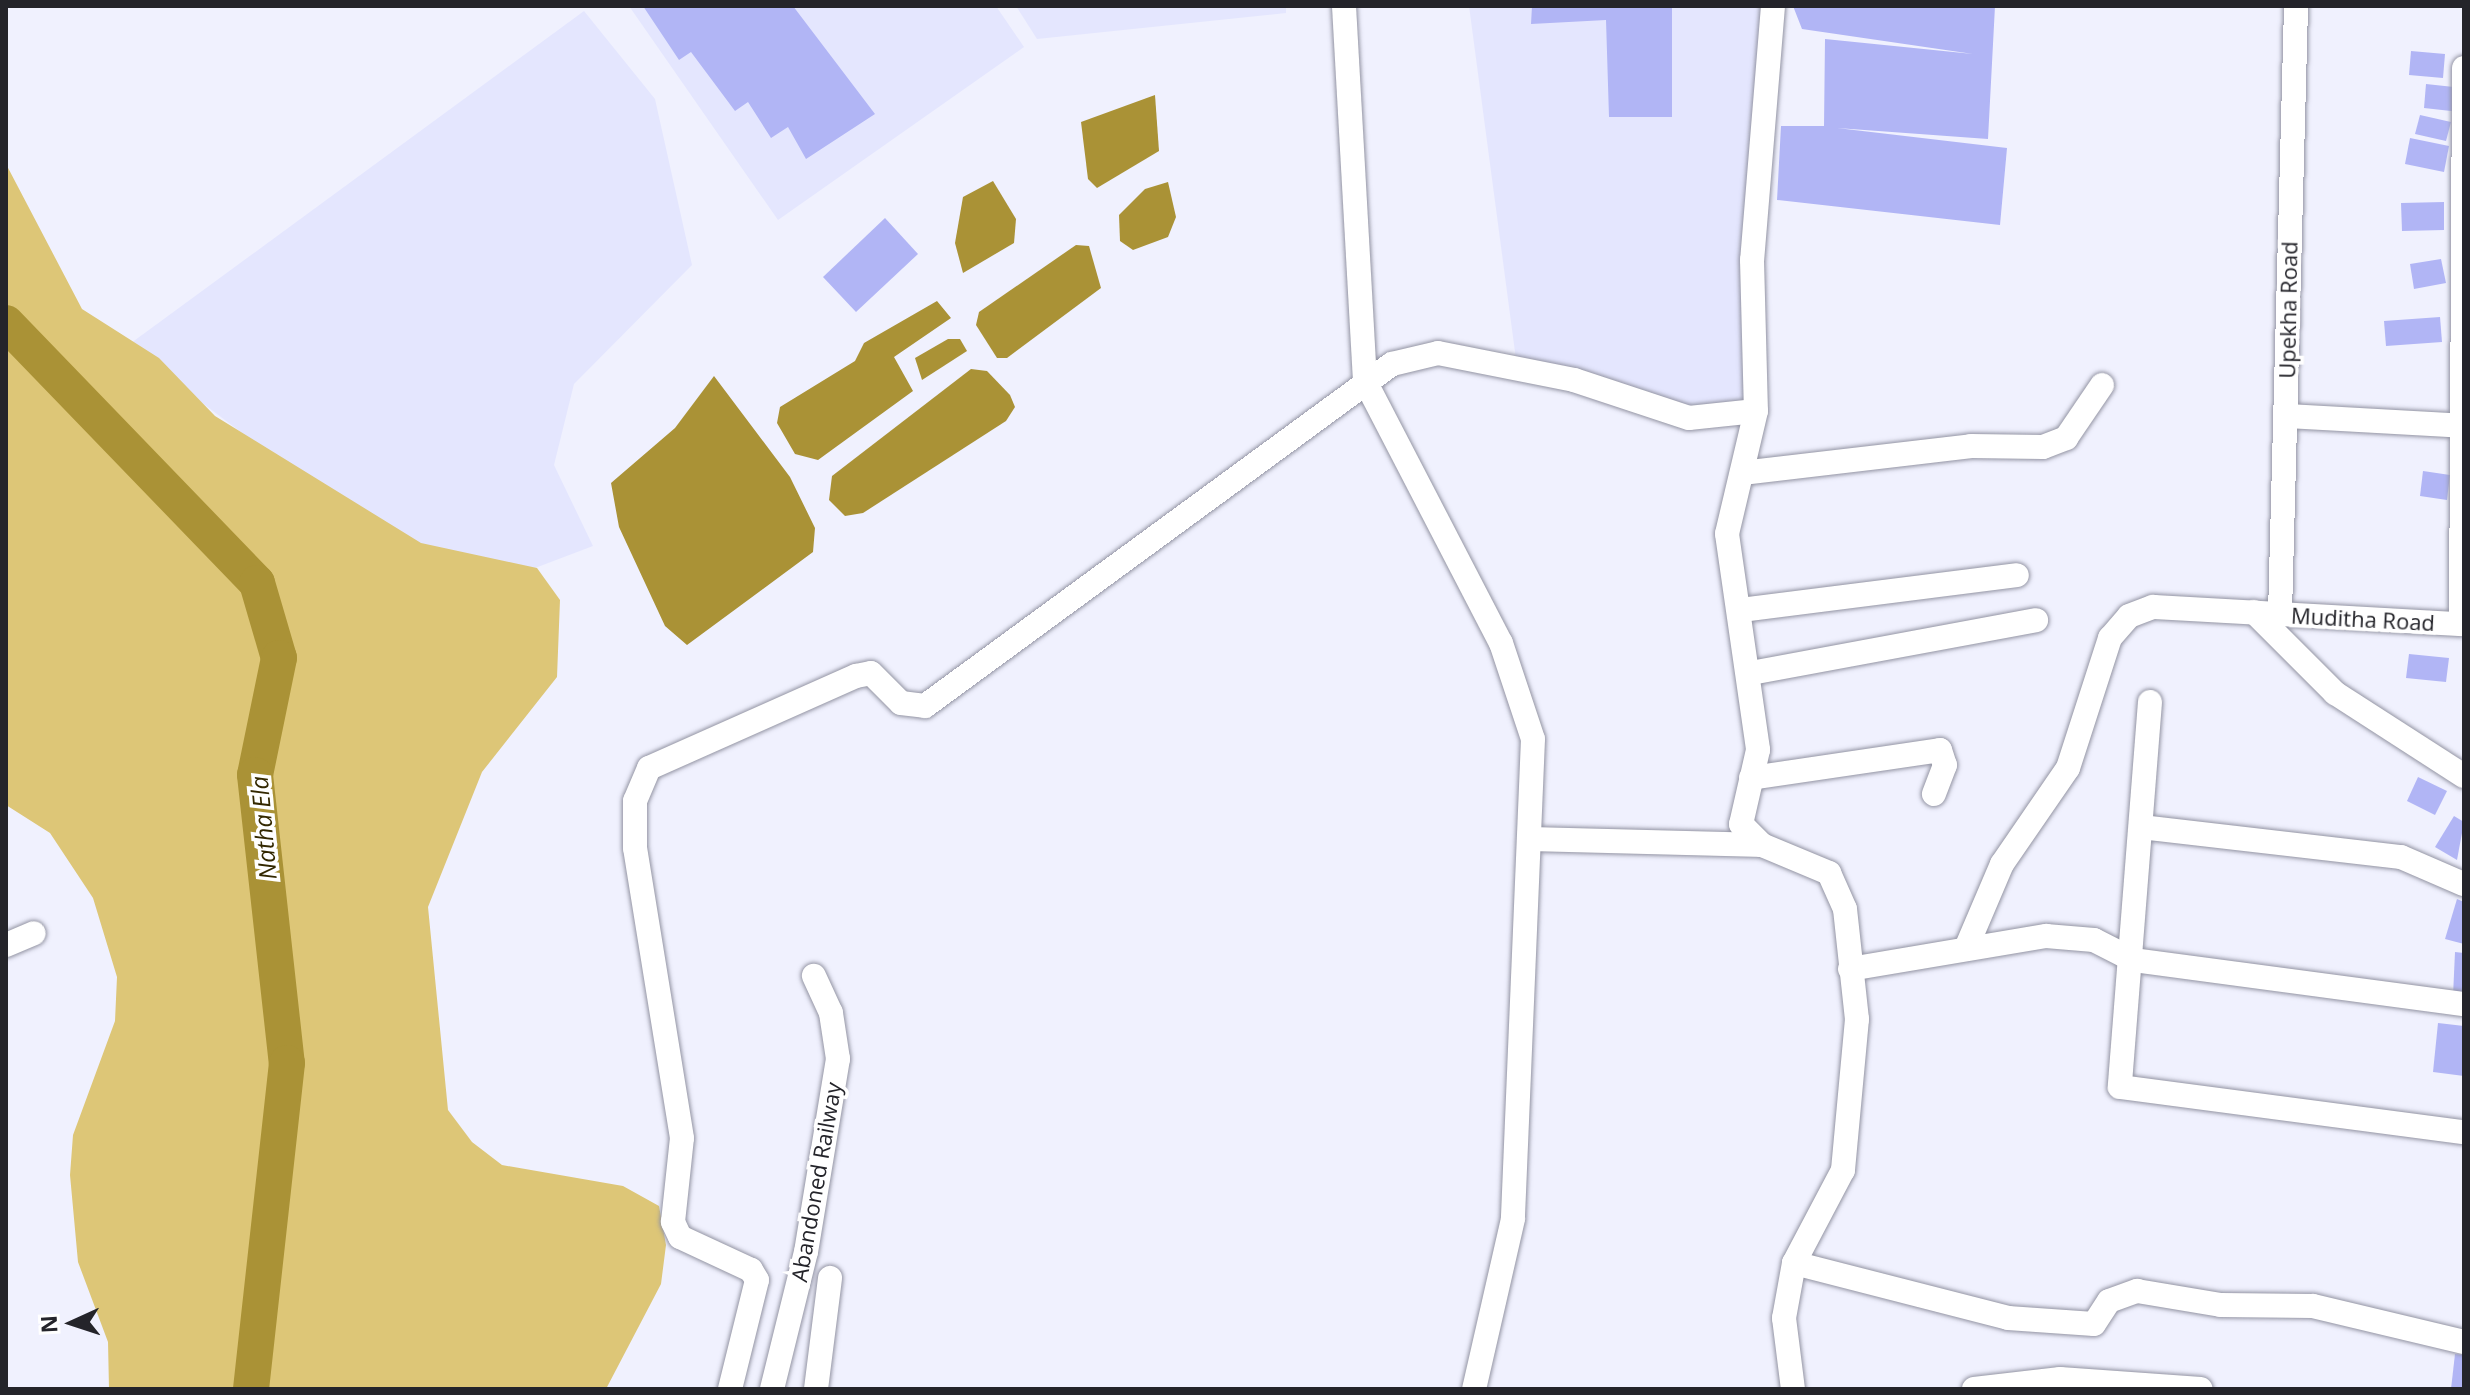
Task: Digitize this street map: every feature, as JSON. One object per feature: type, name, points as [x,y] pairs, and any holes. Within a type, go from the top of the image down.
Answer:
[{"type":"street","points":[[1344,6],[1365,381],[1501,643],[1533,739],[1532,839],[1513,1219],[1474,1389]]},
{"type":"street","points":[[1762,845],[1741,824],[1758,750],[1741,610],[1727,565],[1756,411],[1752,260],[1773,6]]},
{"type":"street","name":"Upekha Road","points":[[2280,614],[2296,6]]},
{"type":"street","name":"Muditha Road","points":[[1967,946],[2002,864],[2068,768],[2089,690],[2119,627],[2153,607],[2461,624],[2464,68]]},
{"type":"street","points":[[730,1389],[757,1280],[751,1270],[680,1237],[673,1222],[682,1138],[635,848],[640,780],[649,768],[856,676],[871,673],[901,703],[925,706],[1392,364],[1438,353],[1574,380],[1689,418],[1756,411]]},
{"type":"street","points":[[1742,473],[1971,446],[2043,447],[2066,438],[2102,385]]},
{"type":"street","points":[[2286,416],[2462,426]]},
{"type":"street","points":[[1741,610],[2017,575]]},
{"type":"street","points":[[2254,612],[2335,693],[2464,776]]},
{"type":"street","points":[[1751,673],[2036,620]]},
{"type":"street","points":[[2150,702],[2133,960],[2120,1087],[2464,1132]]},
{"type":"street","points":[[1751,778],[1940,750],[1945,765],[1934,794]]},
{"type":"street","points":[[2141,827],[2386,855],[2463,884]]},
{"type":"street","points":[[1532,839],[1762,845],[1829,873],[1845,909],[1857,1019],[1843,1170],[1794,1263],[1784,1318],[1793,1389]]},
{"type":"street","points":[[6,945],[34,933]]},
{"type":"street","points":[[1850,969],[1967,946],[2046,936],[2094,940],[2133,960],[2464,1004]]},
{"type":"street","name":"Abandoned Railway","points":[[772,1389],[806,1252],[838,1059],[831,1013],[814,976]]},
{"type":"street","points":[[1794,1263],[2008,1318],[2094,1324],[2109,1301],[2137,1291],[2221,1305],[2313,1306],[2464,1342]]},
{"type":"street","points":[[816,1389],[830,1278]]},
{"type":"street","points":[[1974,1389],[2060,1379],[2201,1389]]},
{"type":"shaded area","points":[[629,6],[996,6],[1024,47],[778,220]]},
{"type":"shaded area","points":[[1016,6],[1286,6],[1286,13],[1037,39]]},
{"type":"shaded area","points":[[1469,6],[1762,6],[1753,402],[1673,409],[1517,367]]},
{"type":"shaded area","points":[[584,11],[655,99],[692,265],[574,384],[554,465],[593,546],[459,597],[127,346]]},
{"type":"shaded area","points":[[1155,95],[1159,151],[1097,188],[1088,179],[1081,122]]},
{"type":"shaded area","points":[[6,164],[82,309],[159,358],[215,416],[421,543],[537,568],[560,600],[557,677],[482,772],[428,907],[448,1110],[472,1142],[502,1165],[623,1186],[659,1206],[666,1245],[661,1284],[606,1389],[109,1389],[108,1342],[78,1262],[70,1175],[73,1135],[115,1021],[117,977],[93,898],[50,833],[6,805]]},
{"type":"shaded area","points":[[993,181],[1016,219],[1014,243],[963,273],[955,243],[963,197]]},
{"type":"shaded area","points":[[1168,182],[1176,217],[1168,237],[1133,250],[1120,241],[1119,215],[1145,189]]},
{"type":"shaded area","points":[[1076,245],[1089,246],[1101,288],[1007,358],[997,358],[976,325],[979,312]]},
{"type":"shaded area","points":[[937,301],[951,318],[894,357],[913,391],[818,460],[795,454],[777,423],[780,407],[855,361],[864,343]]},
{"type":"shaded area","points":[[948,339],[960,339],[967,351],[922,380],[915,358]]},
{"type":"shaded area","points":[[971,369],[987,371],[1010,395],[1015,407],[1006,421],[863,513],[845,516],[829,500],[832,476]]},
{"type":"shaded area","points":[[714,376],[790,477],[815,528],[813,552],[687,645],[665,626],[619,527],[611,483],[675,428]]},
{"type":"building","points":[[643,6],[793,6],[875,114],[806,159],[788,127],[771,138],[748,102],[735,111],[691,52],[679,60]]},
{"type":"building","points":[[1532,6],[1672,6],[1672,117],[1609,117],[1606,20],[1531,24]]},
{"type":"building","points":[[1793,6],[1995,6],[1988,139],[1837,128],[2007,148],[2000,225],[1777,200],[1781,126],[1824,126],[1825,39],[1973,54],[1802,29]]},
{"type":"building","points":[[2411,51],[2445,54],[2443,78],[2409,75]]},
{"type":"building","points":[[2426,84],[2463,88],[2460,112],[2424,108]]},
{"type":"building","points":[[2420,115],[2451,122],[2446,141],[2415,134]]},
{"type":"building","points":[[2410,138],[2449,146],[2444,172],[2405,164]]},
{"type":"building","points":[[2444,202],[2444,230],[2402,231],[2401,203]]},
{"type":"building","points":[[885,218],[918,254],[856,312],[823,277]]},
{"type":"building","points":[[2441,259],[2446,283],[2414,289],[2410,264]]},
{"type":"building","points":[[2440,317],[2442,342],[2386,346],[2384,321]]},
{"type":"building","points":[[2423,471],[2450,475],[2447,500],[2420,496]]},
{"type":"building","points":[[2409,654],[2449,658],[2446,682],[2406,678]]},
{"type":"building","points":[[2418,777],[2447,791],[2435,815],[2407,801]]},
{"type":"building","points":[[2454,816],[2464,822],[2457,860],[2435,847]]},
{"type":"building","points":[[2457,899],[2464,902],[2464,944],[2445,939]]},
{"type":"building","points":[[2455,952],[2464,953],[2464,996],[2453,996]]},
{"type":"building","points":[[2438,1023],[2464,1026],[2464,1076],[2433,1072]]},
{"type":"building","points":[[2455,1354],[2464,1355],[2464,1389],[2451,1389]]},
{"type":"waterway","name":"Natha Ela","points":[[6,323],[257,583],[279,658],[255,775],[287,1063],[251,1389]]}]
